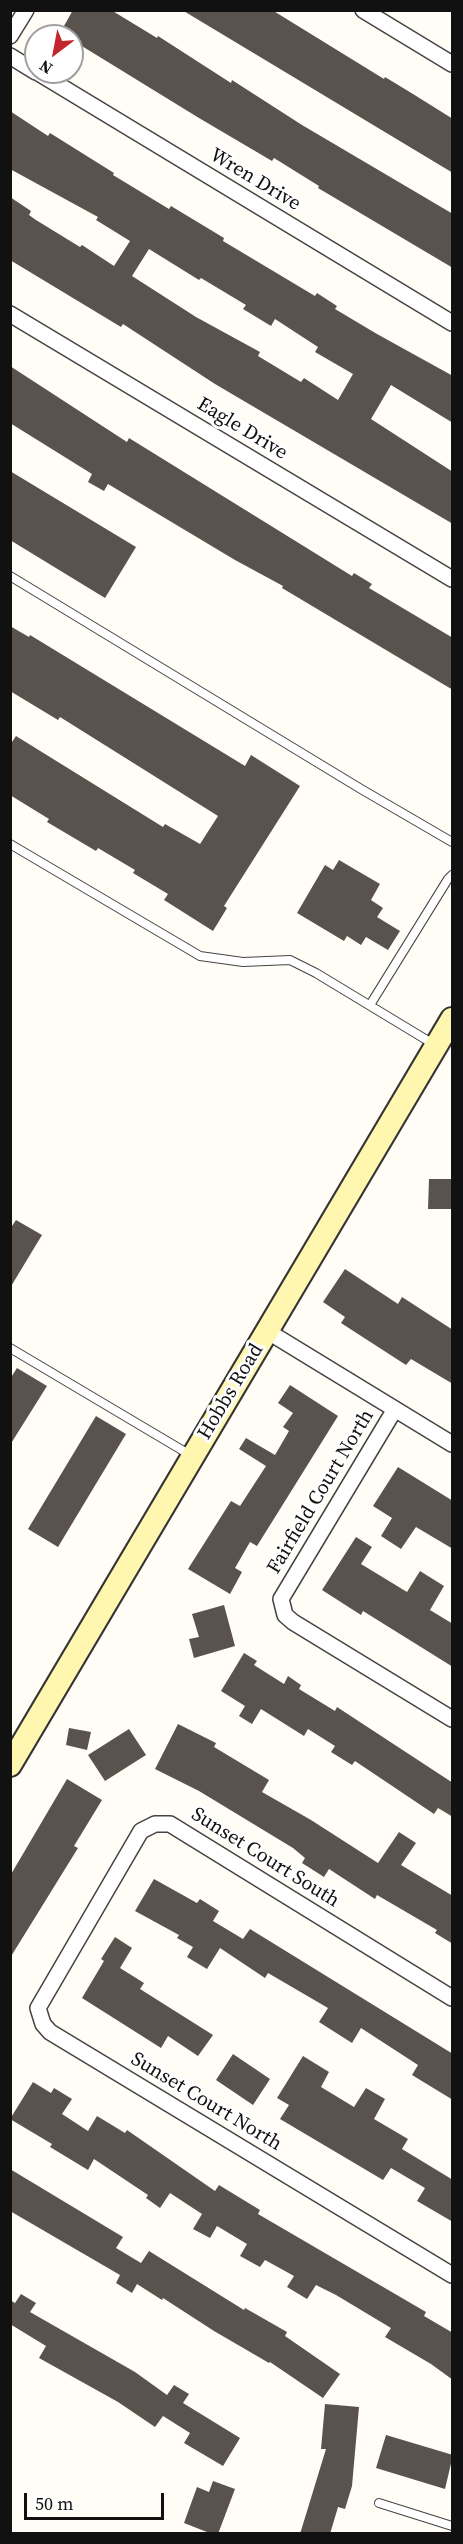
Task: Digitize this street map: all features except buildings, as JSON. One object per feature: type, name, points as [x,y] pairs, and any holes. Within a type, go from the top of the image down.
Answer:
[{"type":"street","points":[[10,36],[26,10]]},
{"type":"street","points":[[363,10],[453,64]]},
{"type":"street","name":"Wren Drive","points":[[10,56],[24,65]]},
{"type":"street","name":"Wren Drive","points":[[56,84],[453,324]]},
{"type":"street","name":"Eagle Drive","points":[[10,315],[453,579]]},
{"type":"street","name":"Hobbs Road","points":[[10,1765],[453,1019]]},
{"type":"street","points":[[267,1331],[453,1444]]},
{"type":"street","name":"Fairfield Court North","points":[[395,1410],[282,1599],[285,1615],[453,1719]]},
{"type":"street","name":"Sunset Court South","points":[[90,1920],[141,1831],[155,1824],[170,1824],[453,1998]]},
{"type":"street","name":"Sunset Court North","points":[[90,1920],[38,2008],[43,2024],[50,2032],[453,2275]]},
{"type":"lane","points":[[10,576],[361,789],[453,842]]},
{"type":"lane","points":[[10,844],[201,956],[243,962],[290,960],[316,973],[436,1046]]},
{"type":"lane","points":[[370,1005],[448,879],[453,875]]},
{"type":"lane","points":[[10,1348],[193,1457]]},
{"type":"lane","points":[[379,2503],[453,2526]]}]
